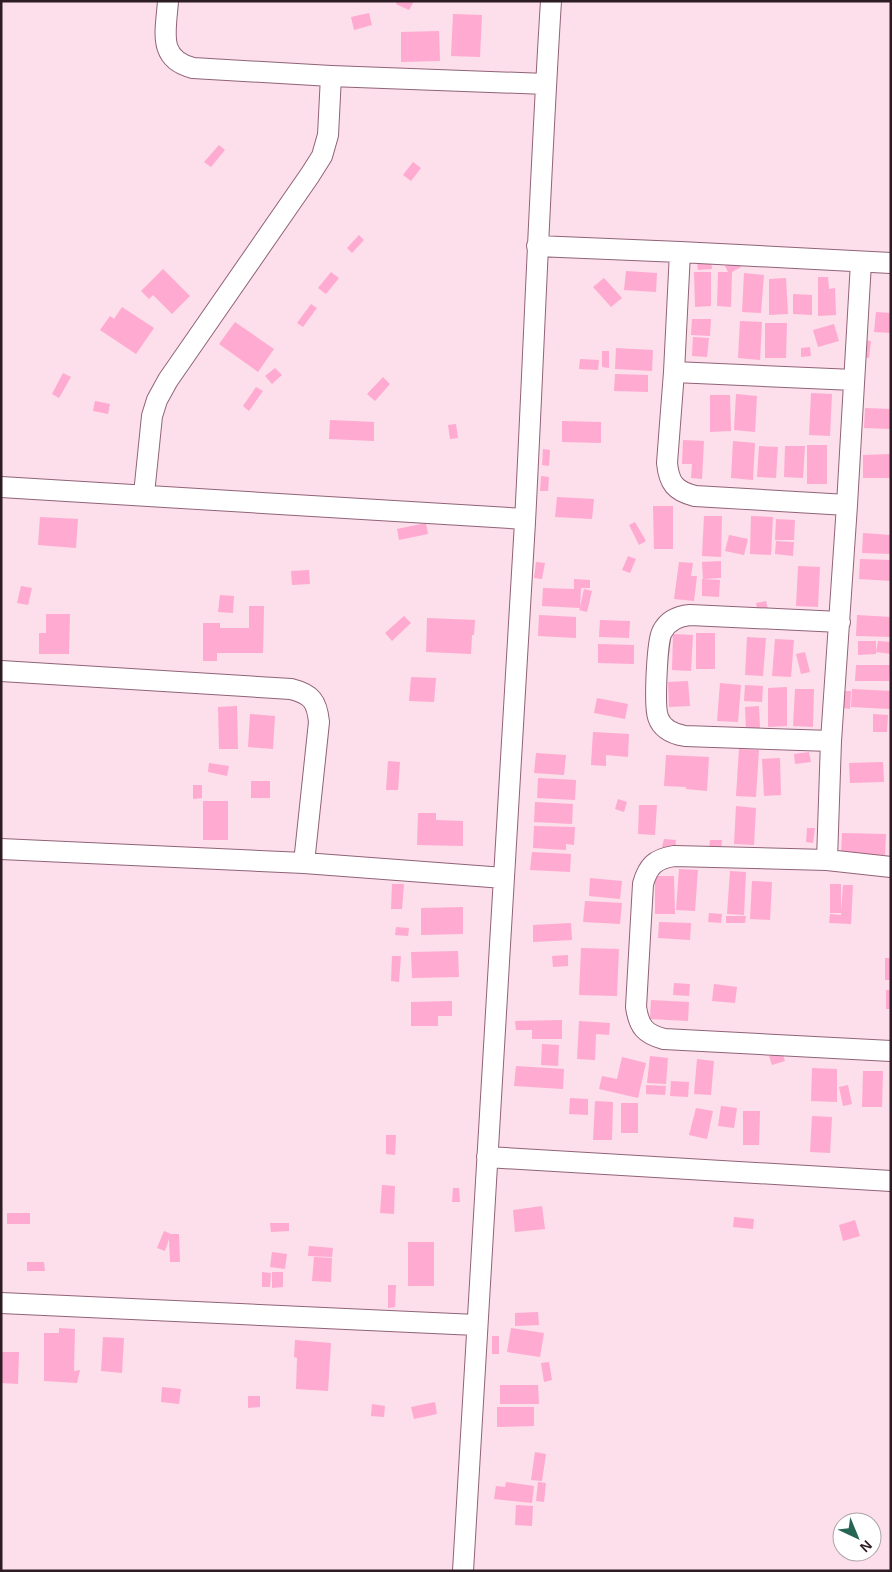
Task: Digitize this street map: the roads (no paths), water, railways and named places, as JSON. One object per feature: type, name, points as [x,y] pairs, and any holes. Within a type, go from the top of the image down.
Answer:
[{"type":"street","points":[[168,1],[166,47],[172,58],[182,65],[193,68],[331,76],[546,84]]},
{"type":"street","points":[[463,1571],[525,519],[537,246],[551,1]]},
{"type":"street","points":[[144,494],[152,416],[157,400],[168,380],[322,156],[328,135],[331,76]]},
{"type":"street","points":[[537,246],[891,263]]},
{"type":"street","points":[[680,252],[667,463],[668,475],[674,486],[683,493],[695,496],[847,505]]},
{"type":"street","points":[[827,860],[831,741],[840,622],[861,262]]},
{"type":"street","points":[[674,372],[854,380]]},
{"type":"street","points":[[1,486],[525,519]]},
{"type":"street","points":[[831,741],[685,736],[674,734],[664,726],[658,717],[656,705],[658,644],[661,632],[668,623],[679,616],[840,622]]},
{"type":"street","points":[[1,672],[291,689],[303,692],[312,699],[318,710],[319,722],[304,863]]},
{"type":"street","points":[[1,849],[304,863],[504,878]]},
{"type":"street","points":[[891,867],[827,860],[674,856],[663,858],[653,864],[646,873],[643,884],[636,1007],[638,1019],[644,1029],[653,1036],[664,1039],[891,1051]]},
{"type":"street","points":[[487,1157],[891,1181]]},
{"type":"street","points":[[1,1303],[476,1325]]}]
